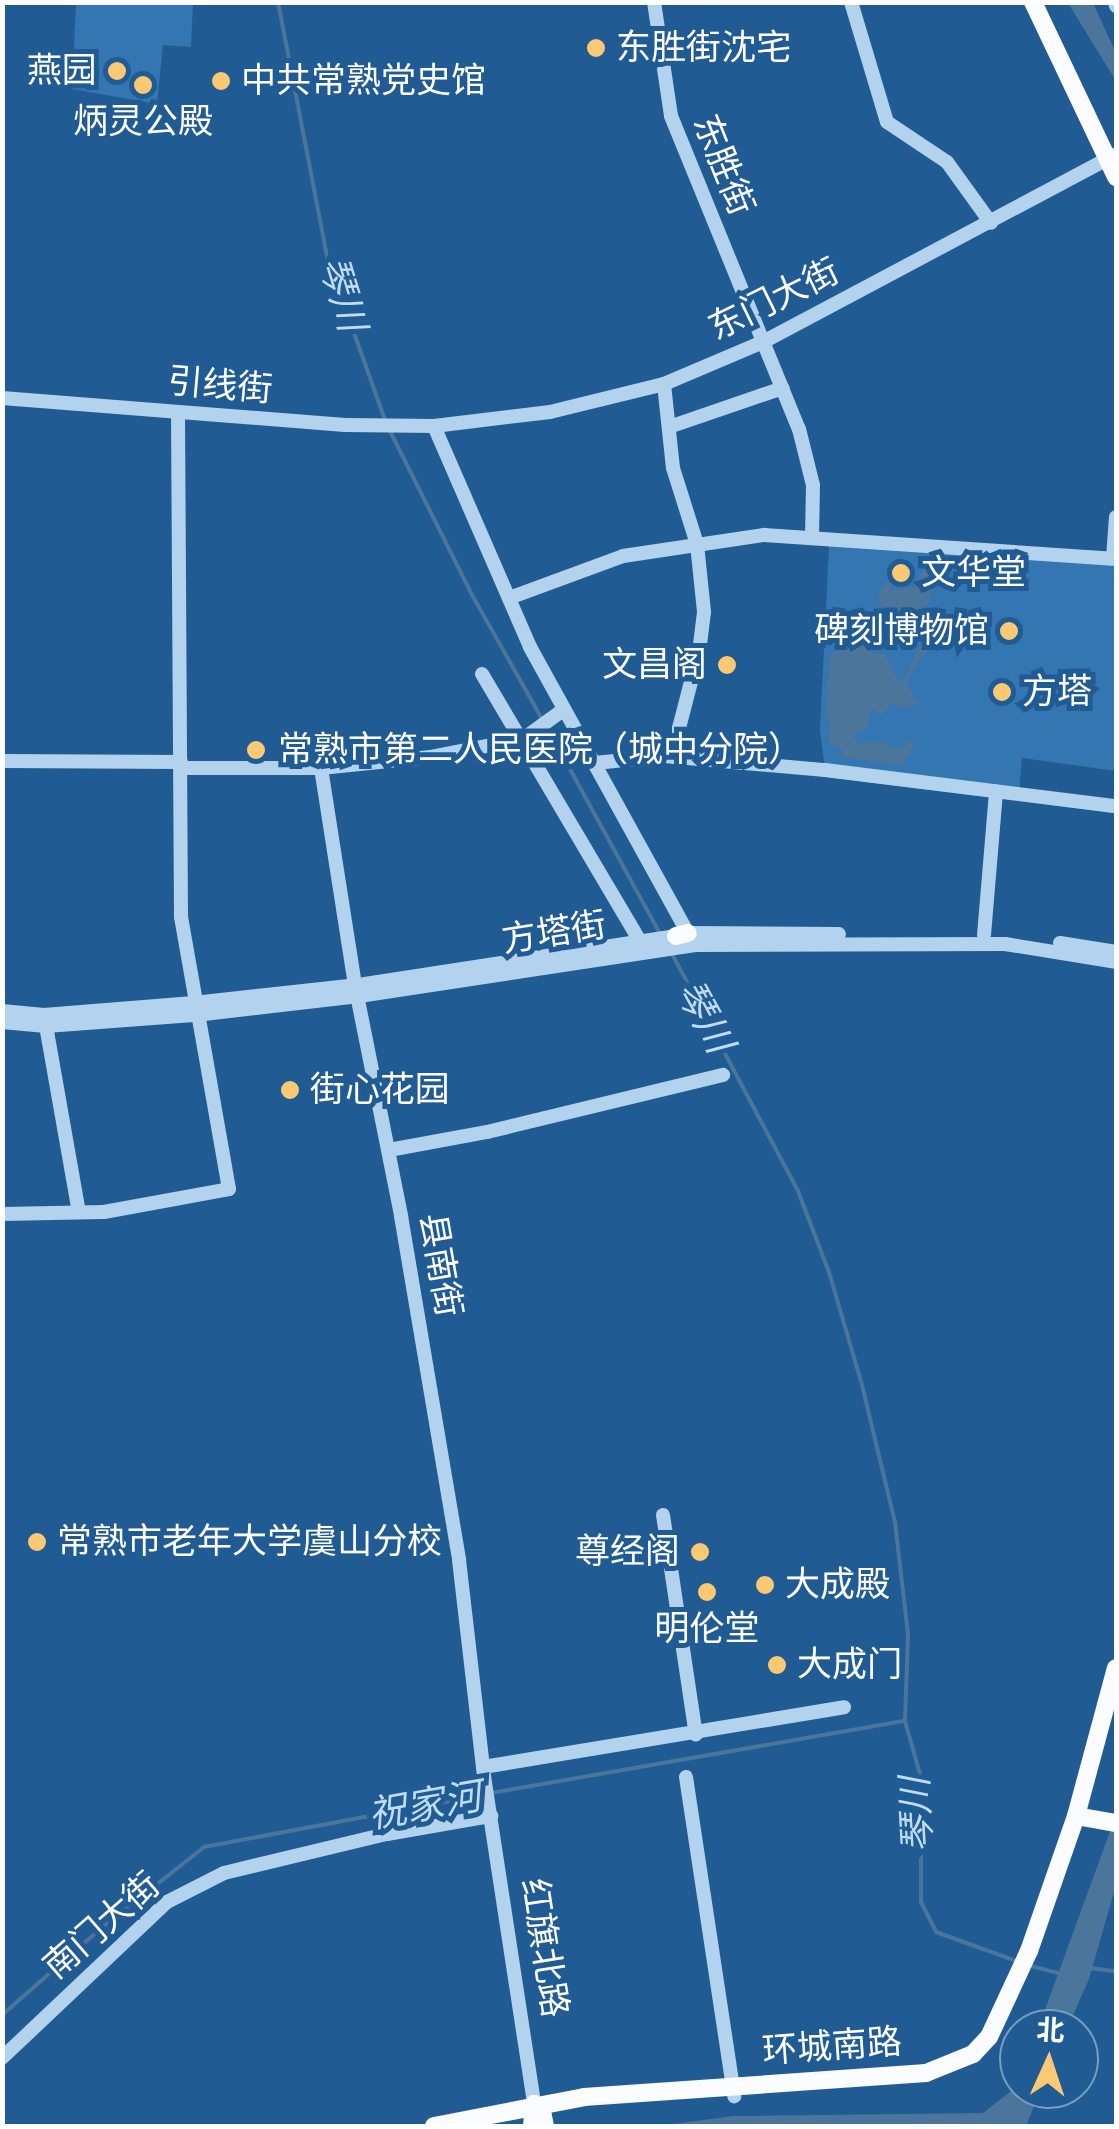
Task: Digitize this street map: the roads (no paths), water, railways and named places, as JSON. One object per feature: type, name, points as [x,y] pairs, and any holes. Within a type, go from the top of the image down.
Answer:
[{"type":"main road","points":[[1033,2],[1113,156]]},
{"type":"main road","points":[[1043,2],[1113,156],[1116,177]]},
{"type":"main road","points":[[1097,1814],[1116,1668]]},
{"type":"main road","points":[[1097,1814],[1116,1706]]},
{"type":"main road","name":"环城南路","points":[[434,2126],[734,2092],[927,2084],[952,2076],[990,2048],[1097,1814]]},
{"type":"main road","name":"环城南路","points":[[477,2126],[537,2116]]},
{"type":"street","name":"东胜街","points":[[654,2],[670,116],[800,428],[813,485],[812,538]]},
{"type":"street","points":[[852,2],[888,122],[948,162],[991,223]]},
{"type":"street","name":"东门大街","points":[[434,426],[550,412],[664,384],[762,342],[1113,156]]},
{"type":"street","points":[[664,384],[674,468],[697,544],[704,612],[700,647],[679,728],[679,757]]},
{"type":"street","points":[[669,426],[782,388]]},
{"type":"street","name":"引线街","points":[[2,398],[178,414],[434,426]]},
{"type":"street","points":[[2,1214],[104,1212],[229,1189],[180,917],[178,414]]},
{"type":"street","points":[[434,426],[563,710],[594,762],[682,939]]},
{"type":"street","points":[[509,598],[598,563],[764,536],[1115,558],[1116,517]]},
{"type":"street","points":[[482,674],[650,943]]},
{"type":"street","points":[[2,761],[321,768],[430,757],[523,739],[563,710]]},
{"type":"street","points":[[594,762],[679,757],[1116,806]]},
{"type":"street","name":"县南街","points":[[321,768],[459,1560],[484,1771]]},
{"type":"street","points":[[984,934],[996,792]]},
{"type":"street","name":"方塔街","points":[[2,1022],[195,1009],[357,990],[682,939],[984,934],[1116,952]]},
{"type":"street","name":"方塔街","points":[[682,939],[1005,944],[1116,962]]},
{"type":"street","name":"方塔街","points":[[2,1010],[45,1020]]},
{"type":"street","points":[[45,1020],[79,1212]]},
{"type":"street","points":[[388,1150],[487,1132],[723,1075]]},
{"type":"street","points":[[663,1515],[696,1734]]},
{"type":"street","points":[[484,1771],[844,1708]]},
{"type":"street","name":"红旗北路","points":[[484,1771],[537,2116]]},
{"type":"street","points":[[686,1778],[734,2092]]},
{"type":"street","name":"南门大街","points":[[2,2058],[166,1902],[224,1873],[490,1810]]},
{"type":"waterway","name":"琴川","points":[[278,2],[327,257],[385,420]]},
{"type":"waterway","name":"琴川","points":[[389,429],[471,593],[543,721]]},
{"type":"waterway","name":"琴川","points":[[548,729],[661,935]]},
{"type":"waterway","name":"琴川","points":[[671,952],[798,1191],[829,1272],[862,1385],[895,1522],[908,1634],[905,1721],[921,1778],[921,1902],[936,1932],[1019,1962]]},
{"type":"waterway","name":"祝家河","points":[[491,1793],[905,1721]]},
{"type":"waterway","name":"祝家河","points":[[2,2015],[99,1930],[204,1847],[482,1795]]},
{"type":"waterway","name":"琴川","points":[[1028,1965],[1062,1974]]},
{"type":"waterway","points":[[1090,1968],[1116,1971]]},
{"type":"place","name":"东胜街沈宅","points":[[596,48]]},
{"type":"place","name":"燕园","points":[[117,71]]},
{"type":"place","name":"中共常熟党史馆","points":[[221,81]]},
{"type":"place","name":"炳灵公殿","points":[[143,85]]},
{"type":"place","name":"文华堂","points":[[901,573]]},
{"type":"place","name":"碑刻博物馆","points":[[1009,631]]},
{"type":"place","name":"文昌阁","points":[[727,665]]},
{"type":"place","name":"方塔","points":[[1002,692]]},
{"type":"place","name":"常熟市第二人民医院（城中分院）","points":[[256,750]]},
{"type":"place","name":"街心花园","points":[[290,1090]]},
{"type":"place","name":"常熟市老年大学虞山分校","points":[[37,1542]]},
{"type":"place","name":"尊经阁","points":[[700,1552]]},
{"type":"place","name":"大成殿","points":[[765,1585]]},
{"type":"place","name":"明伦堂","points":[[707,1592]]},
{"type":"place","name":"大成门","points":[[777,1665]]}]
